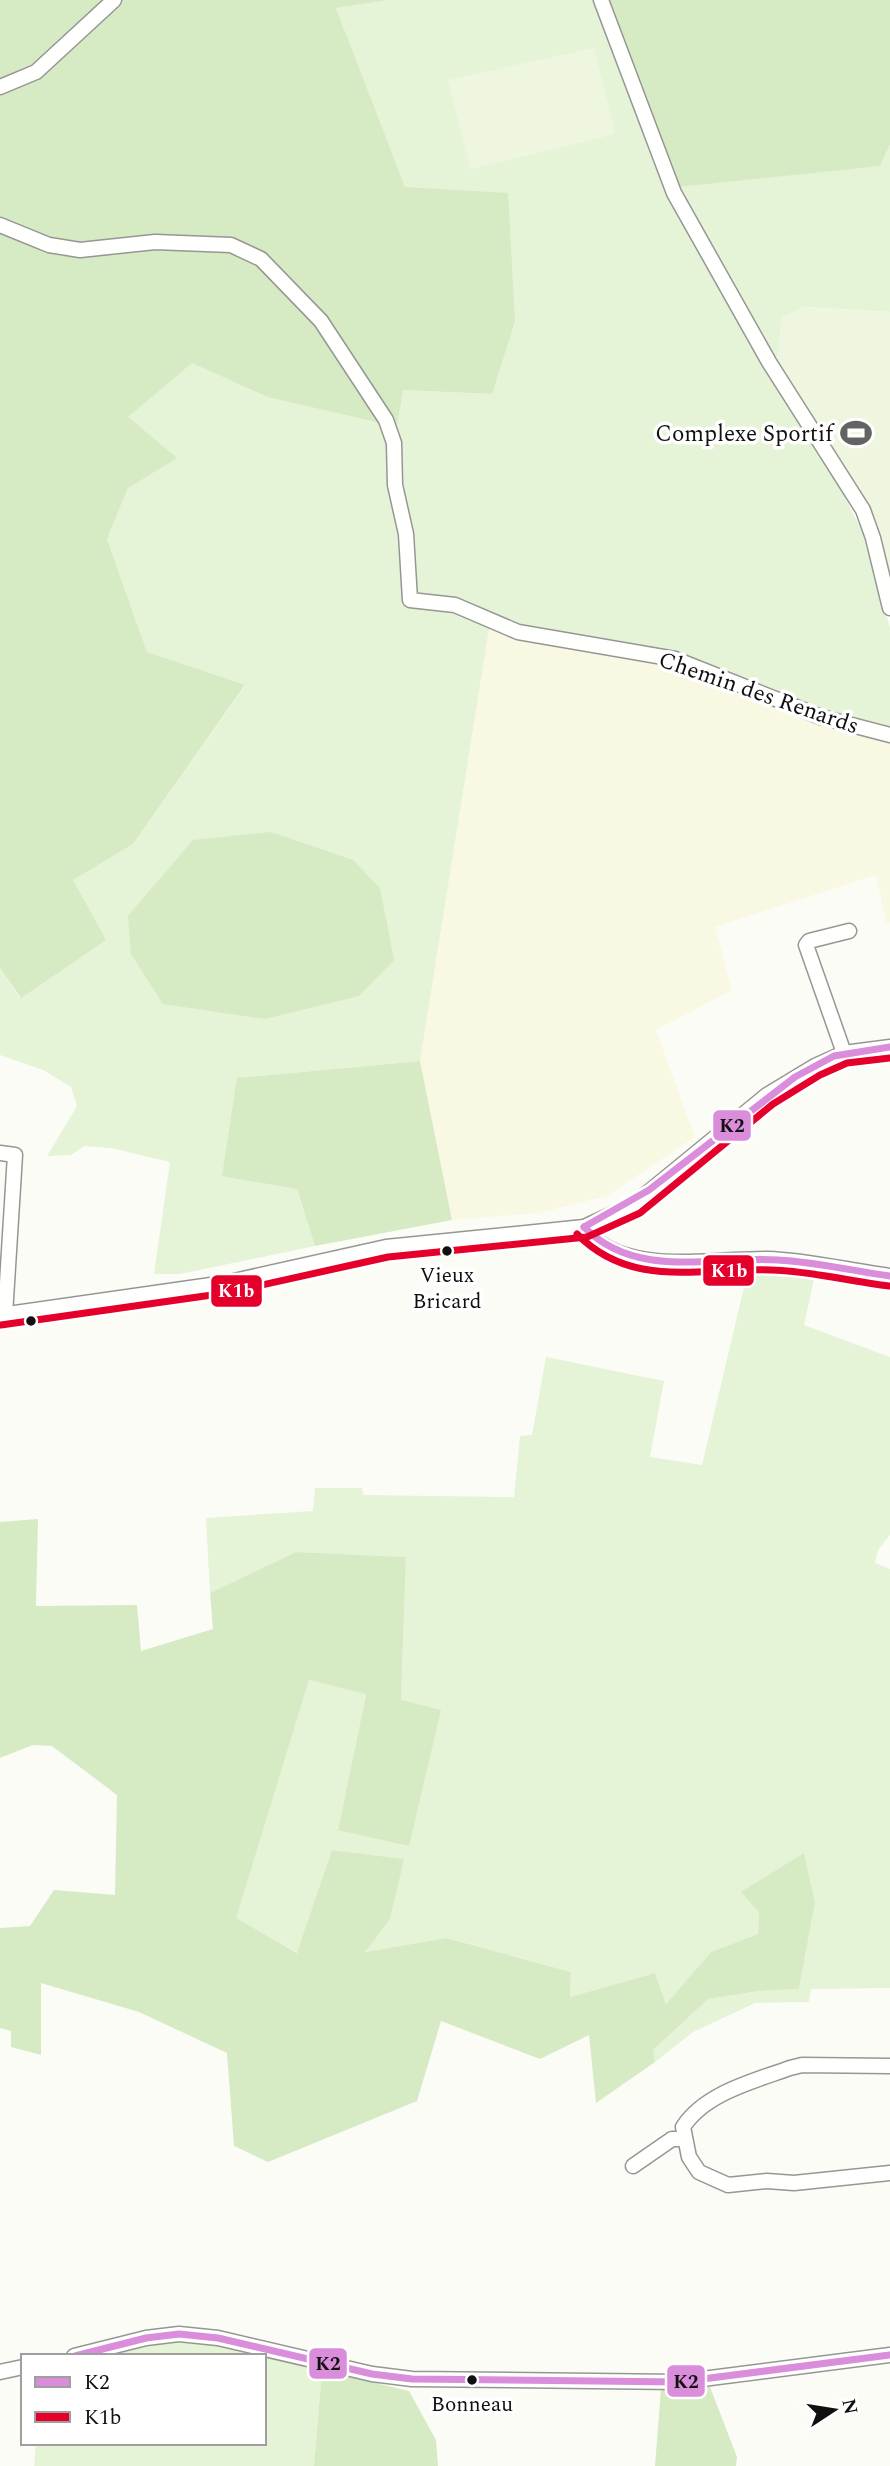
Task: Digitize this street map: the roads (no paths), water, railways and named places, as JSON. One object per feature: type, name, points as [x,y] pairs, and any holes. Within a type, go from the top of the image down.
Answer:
[{"type":"street","points":[[0,87],[36,72],[114,0]]},
{"type":"street","points":[[601,0],[674,192],[769,362],[863,510],[873,538],[890,608]]},
{"type":"street","name":"Chemin des Renards","points":[[0,225],[49,245],[80,250],[155,242],[231,245],[261,259],[321,321],[386,420],[394,443],[395,485],[405,534],[410,600],[455,605],[518,632],[675,659],[821,717],[890,735]]},
{"type":"street","points":[[844,1053],[806,945],[809,941],[849,931]]},
{"type":"street","points":[[0,1153],[15,1155],[3,1315],[225,1283],[386,1247],[584,1227],[620,1212],[648,1194],[767,1095],[828,1059],[844,1053],[890,1047]]},
{"type":"street","points":[[584,1227],[598,1242],[637,1258],[662,1261],[770,1259],[890,1276]]},
{"type":"street","points":[[890,2066],[802,2065],[713,2099],[698,2110],[683,2127],[689,2157],[699,2172],[728,2185],[766,2181],[794,2183],[890,2173]]},
{"type":"street","points":[[633,2166],[672,2139],[684,2139]]},
{"type":"street","points":[[82,2354],[146,2338],[179,2334],[218,2338],[372,2374],[412,2379],[679,2382],[890,2355]]},
{"type":"street","points":[[0,2372],[21,2367]]},
{"type":"place","name":"Complexe Sportif","points":[[856,433]]},
{"type":"place","name":"Vieux Bricard","points":[[447,1251]]},
{"type":"place","name":"Bonneau","points":[[472,2380]]}]
